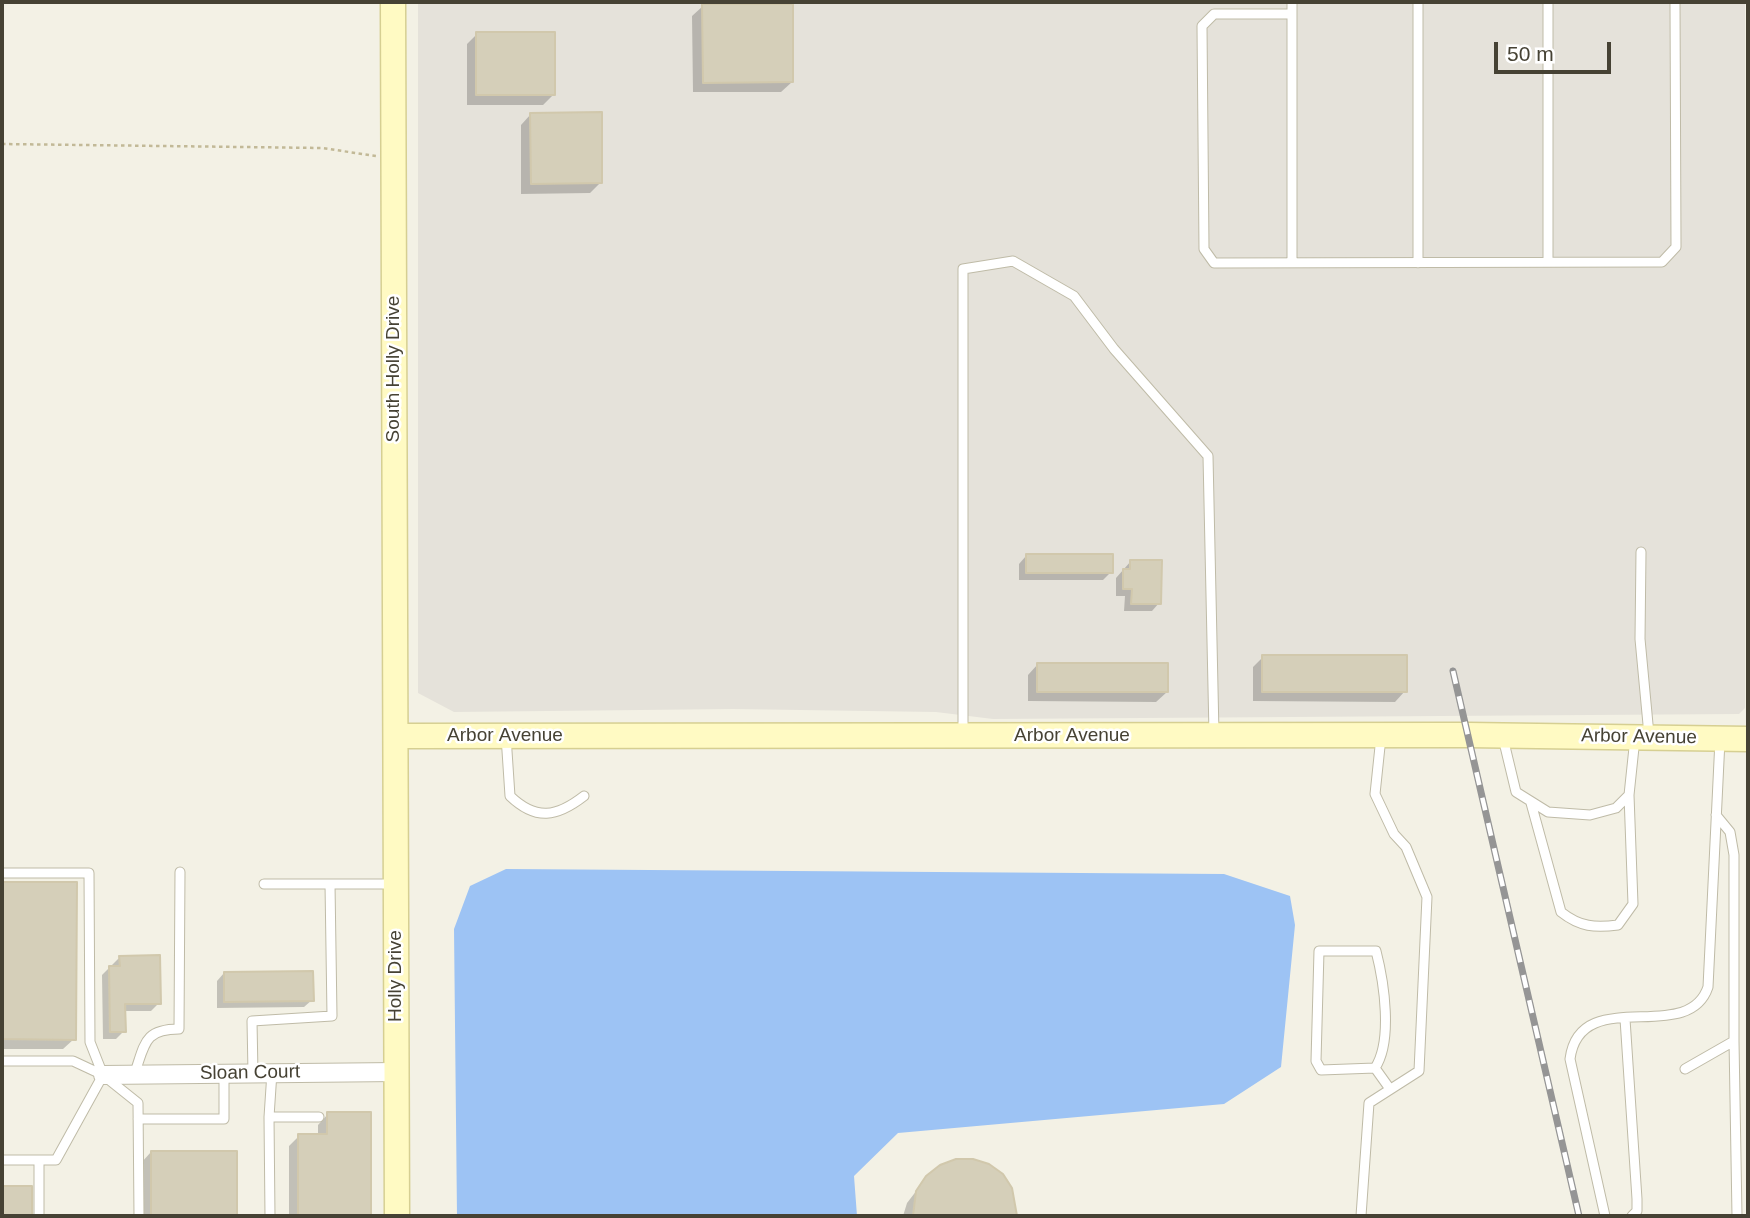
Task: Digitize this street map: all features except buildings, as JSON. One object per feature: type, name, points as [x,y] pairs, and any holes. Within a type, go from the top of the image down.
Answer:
[{"type":"street","name":"South Holly Drive","points":[[393,2],[396,736]]},
{"type":"street","name":"Arbor Avenue","points":[[396,736],[1503,736],[1748,739]]},
{"type":"street","name":"Holly Drive","points":[[396,736],[397,1216]]},
{"type":"street","name":"Sloan Court","points":[[103,1075],[397,1072]]},
{"type":"lane","points":[[1292,2],[1292,263]]},
{"type":"lane","points":[[1418,2],[1418,263]]},
{"type":"lane","points":[[1548,2],[1548,262]]},
{"type":"lane","points":[[1292,14],[1214,14],[1202,26],[1203,249],[1214,263],[1662,262],[1676,247],[1675,2]]},
{"type":"lane","points":[[962,736],[963,269],[1013,261],[1074,296],[1114,349],[1208,456],[1214,736]]},
{"type":"lane","points":[[1531,803],[1561,912],[1573,921],[1593,928],[1618,925],[1633,904],[1629,795],[1642,737],[1641,552]]},
{"type":"lane","points":[[506,736],[510,796],[525,810],[543,814],[566,810],[584,796]]},
{"type":"lane","points":[[1361,1216],[1369,1103],[1419,1071],[1427,897],[1406,847],[1394,834],[1375,794],[1381,736]]},
{"type":"lane","points":[[1503,736],[1517,792],[1548,812],[1590,815],[1616,808],[1629,795]]},
{"type":"lane","points":[[1605,1216],[1570,1059],[1572,1044],[1580,1031],[1594,1022],[1687,1012],[1703,1001],[1708,987],[1720,738]]},
{"type":"lane","points":[[1716,815],[1730,832],[1734,855],[1737,1216]]},
{"type":"lane","points":[[134,1075],[147,1038],[160,1029],[179,1029],[180,872]]},
{"type":"lane","points":[[2,873],[89,873],[90,1042],[103,1075]]},
{"type":"lane","points":[[264,884],[396,884]]},
{"type":"lane","points":[[253,1073],[252,1021],[332,1016],[330,884]]},
{"type":"lane","points":[[1319,951],[1376,951],[1383,981],[1384,1055],[1375,1068],[1321,1070],[1316,1061],[1319,951]]},
{"type":"lane","points":[[1625,1019],[1637,1199],[1637,1211],[1632,1216]]},
{"type":"lane","points":[[1685,1069],[1734,1041]]},
{"type":"lane","points":[[2,1060],[73,1061],[103,1075],[138,1103],[139,1216]]},
{"type":"lane","points":[[1375,1068],[1390,1089]]},
{"type":"lane","points":[[270,1216],[272,1072]]},
{"type":"lane","points":[[138,1119],[223,1119],[223,1074]]},
{"type":"lane","points":[[2,1160],[56,1160],[103,1075]]},
{"type":"lane","points":[[270,1117],[318,1117]]},
{"type":"lane","points":[[39,1160],[39,1216]]},
{"type":"path","points":[[2,144],[322,148],[364,156],[394,156]]},
{"type":"shaded area","points":[[418,2],[1745,2],[1745,708],[1739,714],[993,719],[936,712],[733,709],[454,712],[418,693]]},
{"type":"water","points":[[506,869],[1224,874],[1290,896],[1295,925],[1281,1067],[1224,1104],[898,1133],[854,1176],[857,1216],[457,1216],[454,929],[470,886]]},
{"type":"railway","points":[[1453,671],[1579,1216]]}]
